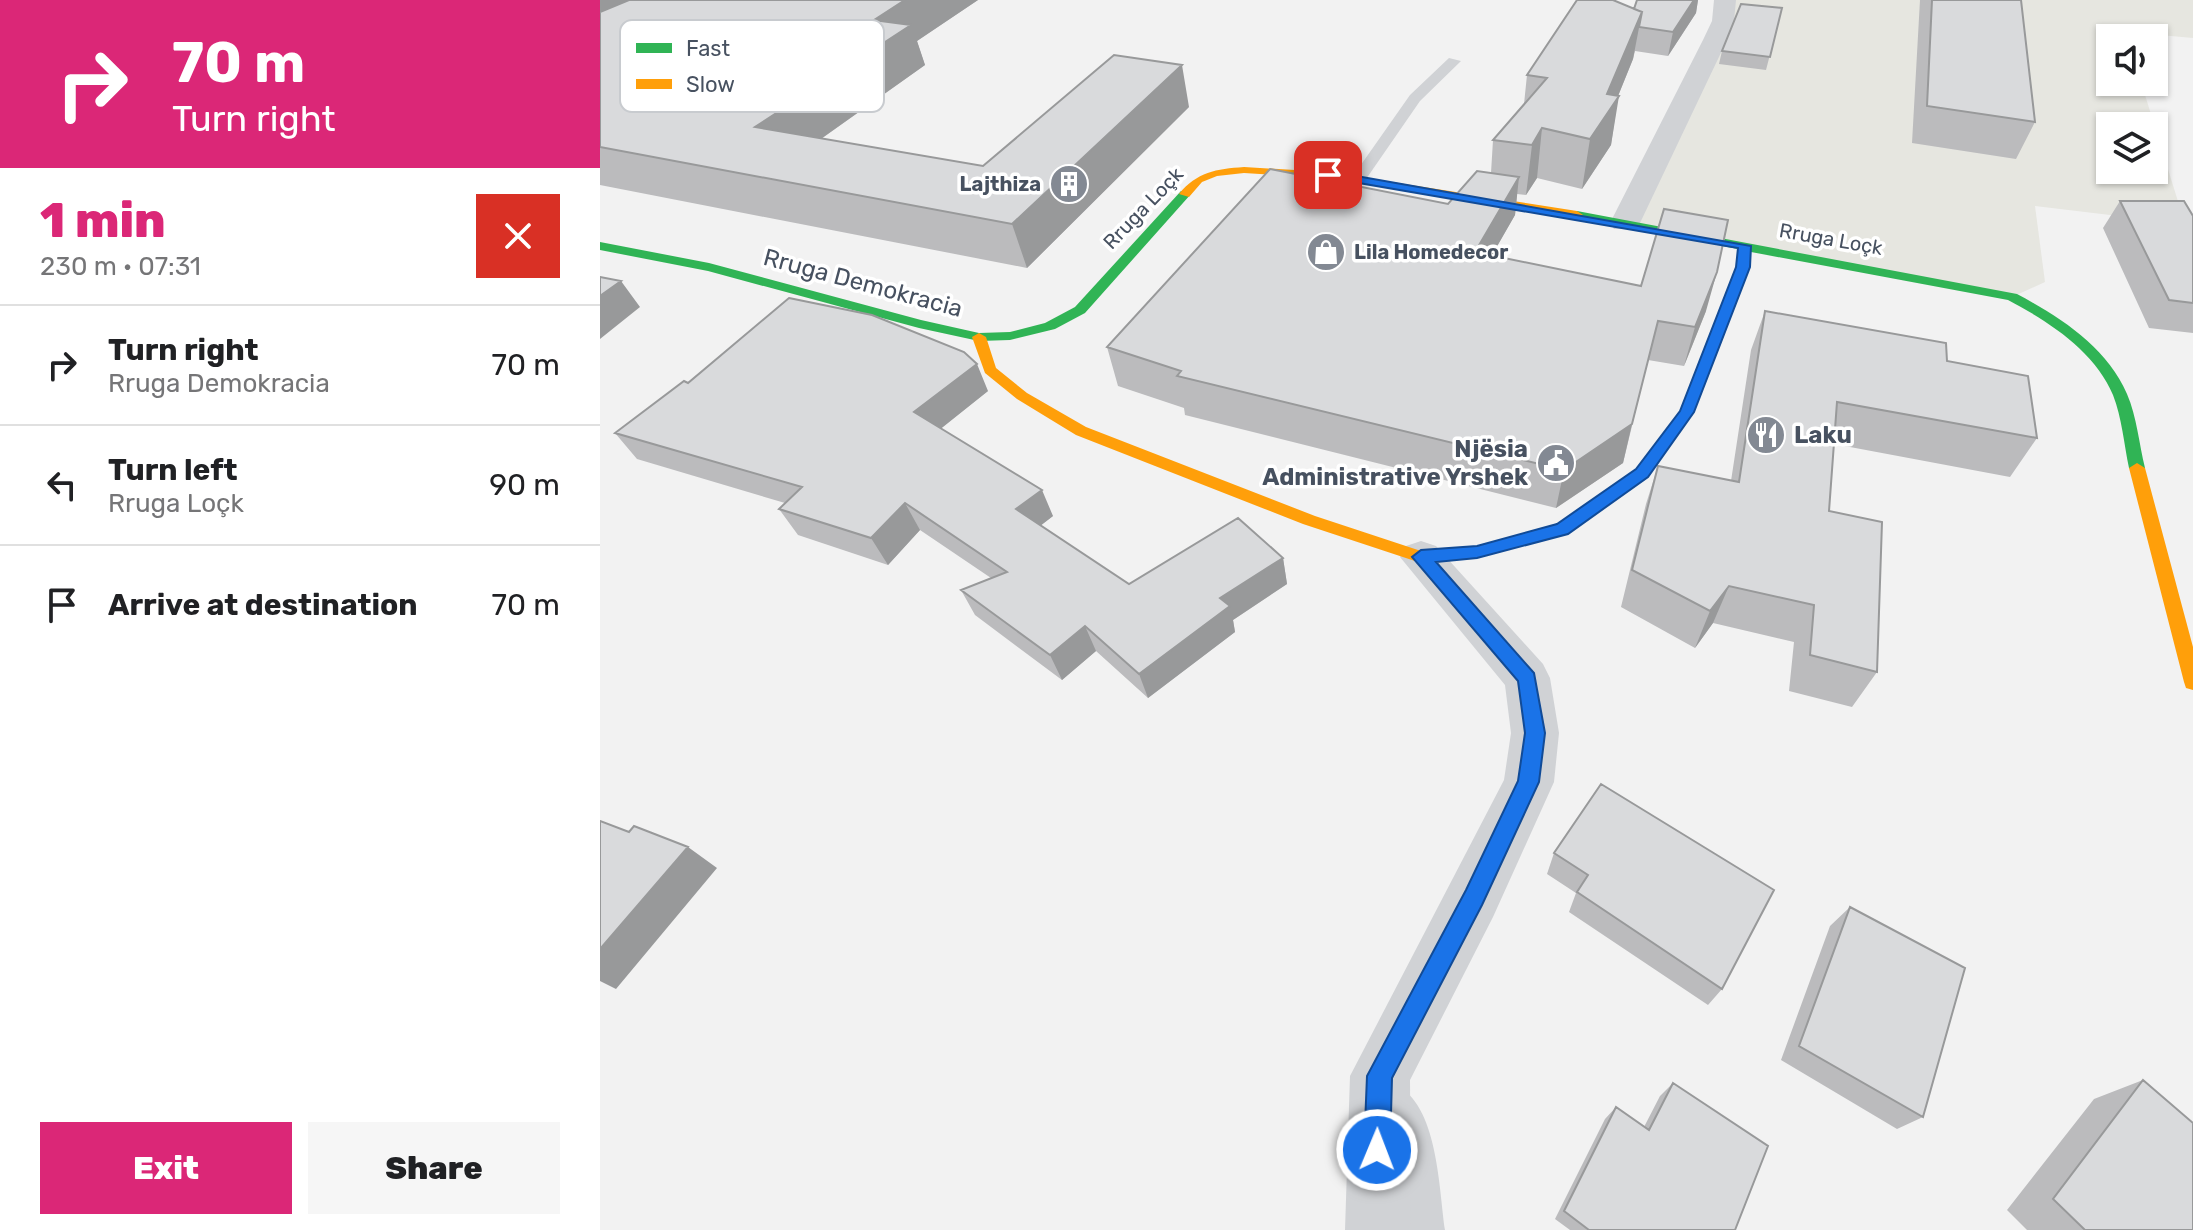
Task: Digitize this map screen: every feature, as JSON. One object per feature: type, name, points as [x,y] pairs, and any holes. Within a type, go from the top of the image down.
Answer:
[{"type":"street","points":[[1625,223],[1715,40],[1723,21],[1725,0]]},
{"type":"street","name":"Rruga Loçk","points":[[979,337],[1010,336],[1050,326],[1080,310],[1182,196],[1198,180],[1215,173],[1281,171],[1359,179],[1625,223],[2012,297],[2051,317],[2090,353],[2116,386],[2193,682]]},
{"type":"street","name":"Rruga Demokracia","points":[[600,246],[709,267],[979,337],[990,370],[1022,396],[1081,431],[1309,520],[1421,557],[1477,552],[1562,529],[1642,473],[1687,412],[1704,375],[1743,267],[1745,246]]},
{"type":"street","points":[[1378,1230],[1380,1076],[1474,898],[1529,782],[1535,733],[1527,678],[1421,557]]},
{"type":"lane","points":[[1359,179],[1415,98],[1454,61]]},
{"type":"lane","points":[[1380,1076],[1415,1137],[1427,1230]]},
{"type":"shaded area","points":[[1725,0],[2193,0],[2193,38],[2168,36],[2168,24],[2096,24],[2096,96],[2145,96],[2150,112],[2096,112],[2096,184],[2168,184],[2168,169],[2185,224],[2035,206],[2045,282],[2012,297],[1625,223]]},
{"type":"building","points":[[629,0],[905,0],[874,20],[620,20],[620,112],[778,112],[755,127],[983,166],[1114,55],[1182,65],[1012,224],[600,147],[600,12]]},
{"type":"building","points":[[1577,0],[1613,0],[1642,12],[1607,94],[1619,96],[1590,139],[1542,128],[1532,145],[1493,140],[1547,78],[1527,75]]},
{"type":"building","points":[[1637,0],[1694,0],[1673,32],[1639,27],[1642,12],[1634,9]]},
{"type":"building","points":[[1932,0],[2021,0],[2035,122],[1927,106]]},
{"type":"building","points":[[1741,4],[1782,8],[1770,57],[1722,51]]},
{"type":"building","points":[[884,21],[911,25],[884,43]]},
{"type":"building","points":[[1270,169],[1448,204],[1477,171],[1519,177],[1475,252],[1641,286],[1664,209],[1728,220],[1717,272],[1695,327],[1658,321],[1632,424],[1564,470],[1177,376],[1181,371],[1107,347]]},
{"type":"building","points":[[2120,201],[2184,201],[2193,216],[2193,303],[2169,300]]},
{"type":"building","points":[[600,277],[621,281],[600,296]]},
{"type":"building","points":[[789,298],[872,315],[964,352],[977,364],[914,412],[1042,490],[1016,509],[1129,584],[1238,518],[1283,558],[1220,598],[1230,606],[1139,674],[1085,626],[1050,655],[961,590],[1007,572],[905,503],[871,538],[779,509],[802,487],[615,433],[684,381],[688,383]]},
{"type":"building","points":[[1765,311],[1946,343],[1947,361],[2028,376],[2037,438],[1837,402],[1829,511],[1882,522],[1877,672],[1810,655],[1814,605],[1729,586],[1710,611],[1632,570],[1658,466],[1739,482]]},
{"type":"building","points":[[1601,784],[1774,890],[1722,989],[1577,892],[1588,875],[1554,853]]},
{"type":"building","points":[[600,821],[629,832],[634,826],[688,847],[600,949]]},
{"type":"building","points":[[1850,907],[1965,968],[1923,1117],[1799,1046]]},
{"type":"building","points":[[2143,1080],[2193,1123],[2193,1230],[2085,1230],[2053,1199]]},
{"type":"building","points":[[1673,1083],[1768,1146],[1735,1230],[1589,1230],[1564,1211],[1616,1107],[1649,1130]]},
{"type":"traffic: fast","points":[[600,246],[709,267],[919,324],[979,337],[1010,336],[1050,326],[1080,310],[1185,194]]},
{"type":"traffic: fast","points":[[1577,215],[2012,297],[2070,333],[2105,370],[2123,403],[2137,468]]},
{"type":"traffic: fast","points":[[1583,514],[1642,473],[1687,412],[1743,267],[1745,246]]},
{"type":"traffic: slow","points":[[1185,194],[1198,180],[1215,173],[1244,170],[1328,175],[1577,215]]},
{"type":"traffic: slow","points":[[979,337],[990,370],[1022,396],[1081,431],[1309,520],[1421,557],[1477,552],[1562,529],[1583,514]]},
{"type":"traffic: slow","points":[[2137,468],[2193,682]]},
{"type":"place","name":"Lajthiza","points":[[1069,184]]},
{"type":"place","name":"Lila Homedecor","points":[[1326,252]]},
{"type":"place","name":"Laku","points":[[1766,435]]},
{"type":"place","name":"Njësia Administrative Yrshek","points":[[1556,463]]},
{"type":"route","points":[[1328,175],[1625,223],[1745,246],[1743,267],[1709,362],[1687,412],[1642,473],[1562,529],[1477,552],[1421,557],[1527,678],[1535,733],[1529,782],[1474,898],[1380,1076],[1377,1150]]}]
